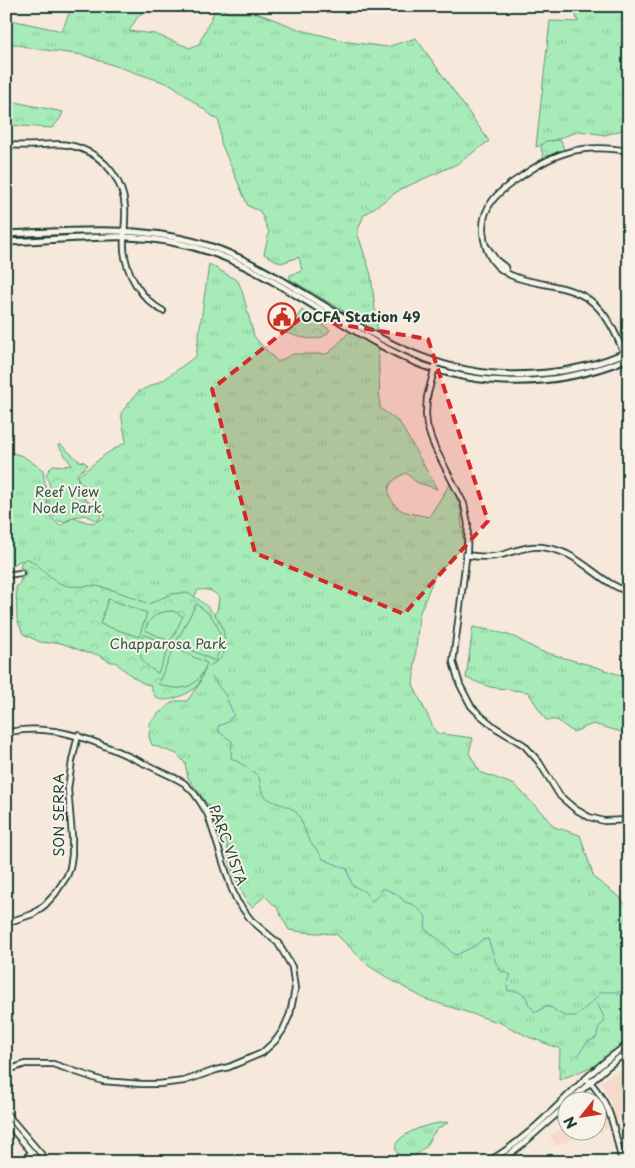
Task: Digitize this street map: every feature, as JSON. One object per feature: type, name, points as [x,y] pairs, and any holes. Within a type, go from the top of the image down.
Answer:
[{"type":"main road","points":[[6,234],[103,230],[165,241],[206,251],[253,270],[379,345],[403,357],[434,370],[471,378],[508,382],[537,381],[578,375],[601,368],[627,356]]},
{"type":"main road","points":[[6,242],[125,234],[171,236],[212,247],[258,266],[380,338],[406,351],[436,362],[474,372],[511,375],[560,372],[627,356]]},
{"type":"street","points":[[6,144],[28,146],[63,144],[81,149],[103,162],[121,187],[125,208],[128,268],[138,289],[150,303],[163,312]]},
{"type":"street","points":[[629,151],[594,147],[565,153],[547,160],[529,170],[491,201],[484,219],[484,240],[496,260],[505,267],[506,272],[517,278],[566,289],[585,297],[598,307],[612,325],[627,356],[629,369]]},
{"type":"street","points":[[436,362],[427,397],[427,424],[435,448],[464,504],[468,524],[454,662],[456,676],[471,706],[487,722],[524,746],[539,762],[565,802],[589,816],[604,821],[629,820]]},
{"type":"street","points":[[466,555],[486,557],[501,555],[520,548],[546,547],[568,555],[613,586],[629,592]]},
{"type":"street","points":[[6,575],[21,573]]},
{"type":"street","name":"PARC VISTA","points":[[6,733],[31,729],[51,730],[78,735],[176,778],[184,784],[194,793],[208,815],[237,901],[251,920],[278,944],[292,967],[295,989],[290,1014],[282,1030],[276,1040],[262,1053],[229,1068],[216,1070],[184,1081],[141,1084],[102,1081],[53,1064],[25,1064],[6,1071]]},
{"type":"street","name":"SON SERRA","points":[[6,923],[33,914],[45,905],[67,876],[71,862],[72,836],[68,789],[78,735]]},
{"type":"street","points":[[580,1090],[612,1056],[629,1044]]},
{"type":"street","points":[[499,1162],[524,1143],[589,1081],[629,1050]]},
{"type":"street","points":[[589,1081],[600,1093],[608,1109],[622,1162]]},
{"type":"street","points":[[488,1162],[558,1112]]},
{"type":"street","points":[[6,1113],[48,1162]]},
{"type":"street","points":[[6,1122],[40,1162]]},
{"type":"street","points":[[21,1162],[31,1152]]},
{"type":"highlighted area","points":[[301,318],[428,339],[488,521],[404,614],[255,553],[212,389]]},
{"type":"shaded area","points":[[629,1065],[629,1110],[608,1127],[608,1107],[612,1104],[608,1097],[608,1090],[604,1090],[600,1082]]},
{"type":"shaded area","points":[[558,1130],[558,1140],[571,1140],[556,1146],[550,1136]]},
{"type":"green space","points":[[72,6],[154,6],[139,15],[129,31],[155,34],[190,48],[199,44],[217,6],[229,13],[257,13],[301,30],[349,42],[387,47],[416,38],[489,141],[457,164],[401,189],[364,215],[357,232],[371,275],[378,334],[380,408],[400,423],[437,489],[416,482],[406,473],[391,483],[389,493],[394,504],[403,511],[429,517],[450,484],[460,504],[464,546],[435,575],[419,615],[413,685],[436,733],[473,738],[469,753],[480,772],[515,785],[554,827],[580,835],[594,878],[621,898],[629,911],[629,1042],[603,1062],[559,1080],[560,1049],[529,1037],[501,1023],[425,999],[369,966],[336,934],[289,930],[277,908],[265,896],[252,907],[247,902],[232,871],[226,841],[213,812],[188,778],[185,763],[177,754],[152,745],[149,737],[150,723],[159,713],[174,701],[187,701],[200,683],[213,616],[217,611],[219,598],[215,593],[207,590],[198,590],[193,599],[152,612],[61,591],[29,560],[19,561],[6,568],[6,451],[23,456],[43,470],[49,515],[60,526],[74,517],[83,521],[94,522],[106,516],[77,477],[106,454],[126,442],[121,413],[138,392],[165,379],[196,356],[209,264],[238,281],[254,336],[278,362],[293,354],[326,354],[330,352],[360,321],[290,279],[290,275],[302,271],[299,257],[281,263],[264,254],[269,232],[260,211],[248,206],[221,143],[219,121],[172,85],[83,55],[31,48],[6,42],[6,19],[62,31]]},
{"type":"green space","points":[[573,6],[584,12],[611,6],[629,6],[629,131],[622,130],[605,135],[579,131],[536,147],[550,21],[578,22]]},
{"type":"green space","points":[[6,99],[63,112],[52,128],[6,125]]},
{"type":"green space","points":[[561,140],[564,151],[544,159],[541,148],[543,143]]},
{"type":"green space","points":[[302,310],[330,330],[326,335],[310,339],[286,333]]},
{"type":"green space","name":"Reef View Node Park","points":[[60,444],[79,461],[88,465],[77,474],[79,487],[84,498],[102,514],[98,521],[85,515],[74,517],[64,522],[57,520],[51,512],[49,506],[50,486],[46,474],[53,465],[65,466],[71,464],[58,445]]},
{"type":"green space","name":"Chapparosa Park","points":[[26,558],[64,585],[103,587],[149,604],[180,593],[194,596],[220,622],[225,641],[223,655],[206,669],[198,685],[193,690],[171,699],[161,700],[154,695],[150,685],[136,679],[115,662],[64,644],[40,642],[23,634],[17,619],[16,587],[20,583],[21,578],[26,574],[26,570],[20,568],[21,563]]},
{"type":"green space","points":[[108,599],[147,613],[139,637],[100,624]]},
{"type":"green space","points":[[196,604],[210,615],[218,628],[220,644],[215,661],[178,644],[177,641]]},
{"type":"green space","points":[[173,611],[183,616],[172,639],[169,641],[145,630],[155,616],[163,612]]},
{"type":"green space","points":[[473,627],[514,637],[540,651],[623,676],[629,675],[629,734],[593,724],[573,732],[557,720],[546,720],[528,692],[490,687],[466,678]]},
{"type":"green space","points":[[143,634],[168,645],[169,648],[158,673],[147,666],[141,657],[140,647]]},
{"type":"green space","points":[[176,649],[207,663],[194,683],[182,688],[158,684],[173,650]]},
{"type":"green space","points":[[448,1123],[432,1135],[426,1147],[414,1156],[406,1158],[400,1156],[396,1150],[398,1141],[408,1133]]},
{"type":"waterway","points":[[212,677],[225,695],[234,715],[228,722],[218,726],[219,732],[232,741],[231,758],[257,775],[262,792],[268,799],[289,807],[296,812],[309,840],[323,859],[347,869],[352,885],[364,891],[372,901],[381,889],[397,894],[405,902],[414,905],[426,916],[425,929],[456,955],[475,946],[482,940],[488,939],[496,963],[501,971],[511,975],[507,984],[508,991],[517,991],[525,995],[529,1005],[535,1012],[545,1006],[565,1016],[576,1016],[598,997],[599,992],[623,992],[629,1004]]},
{"type":"waterway","points":[[578,1055],[587,1042],[596,1038],[599,1027],[605,1021],[596,1000]]},
{"type":"place","name":"OCFA Station 49","points":[[282,317]]}]
